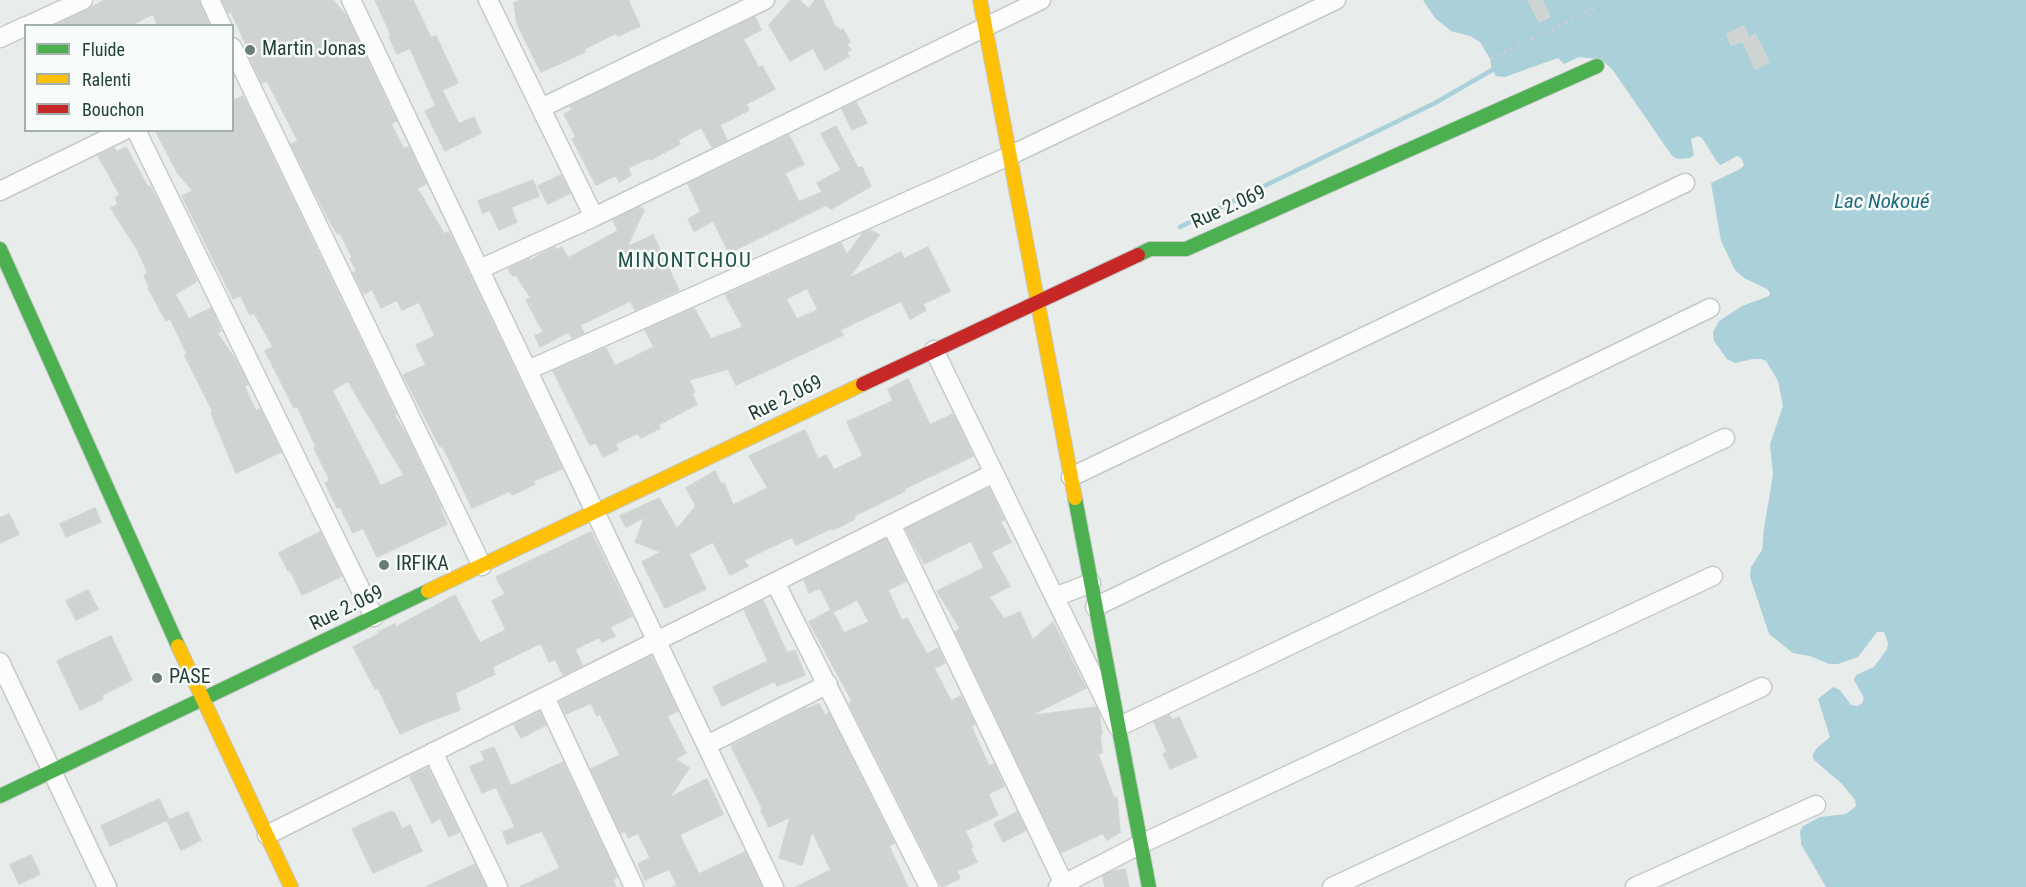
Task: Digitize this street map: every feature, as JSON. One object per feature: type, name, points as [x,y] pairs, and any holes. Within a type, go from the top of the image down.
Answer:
[{"type":"street","points":[[30,24],[83,0]]},
{"type":"street","points":[[210,0],[221,24]]},
{"type":"street","points":[[351,0],[774,887]]},
{"type":"street","points":[[489,0],[594,217]]},
{"type":"street","points":[[541,108],[765,0]]},
{"type":"street","points":[[980,0],[1149,887]]},
{"type":"street","points":[[480,270],[1041,0]]},
{"type":"street","points":[[528,370],[1009,156],[1336,0]]},
{"type":"street","points":[[0,38],[24,27]]},
{"type":"street","points":[[234,55],[239,75],[482,566]]},
{"type":"street","name":"Rue 2.069","points":[[0,796],[1150,249],[1186,249],[1597,66]]},
{"type":"street","points":[[0,191],[121,132]]},
{"type":"street","points":[[137,132],[374,617]]},
{"type":"street","points":[[1071,477],[1685,183]]},
{"type":"street","points":[[0,249],[202,699],[291,887]]},
{"type":"street","points":[[1095,607],[1710,308]]},
{"type":"street","points":[[934,350],[1118,727]]},
{"type":"street","points":[[1118,727],[1725,438]]},
{"type":"street","points":[[267,836],[994,473]]},
{"type":"street","points":[[891,524],[1061,885],[1141,844],[1713,576]]},
{"type":"street","points":[[775,582],[929,887]]},
{"type":"street","points":[[1054,597],[1091,583]]},
{"type":"street","points":[[0,662],[106,887]]},
{"type":"street","points":[[707,746],[828,684]]},
{"type":"street","points":[[1332,887],[1762,687]]},
{"type":"street","points":[[545,697],[634,887]]},
{"type":"street","points":[[433,752],[498,887]]},
{"type":"street","points":[[1635,887],[1816,805]]},
{"type":"path","points":[[1490,59],[1596,8],[1593,0]]},
{"type":"water","name":"Lac Nokoué","points":[[1423,0],[2026,0],[2026,887],[1826,887],[1801,844],[1800,831],[1803,826],[1820,817],[1846,814],[1856,806],[1855,800],[1842,784],[1813,759],[1817,748],[1830,737],[1818,699],[1833,687],[1840,690],[1851,705],[1858,706],[1862,703],[1864,698],[1854,680],[1856,675],[1874,667],[1887,649],[1888,643],[1884,632],[1877,632],[1858,657],[1838,664],[1829,664],[1810,656],[1793,653],[1769,634],[1750,577],[1751,567],[1762,550],[1773,475],[1770,444],[1783,406],[1778,381],[1766,361],[1753,359],[1735,363],[1727,359],[1714,341],[1713,332],[1719,321],[1742,306],[1769,296],[1770,293],[1735,270],[1721,241],[1711,183],[1740,169],[1744,165],[1741,158],[1737,156],[1721,165],[1702,138],[1698,136],[1691,139],[1694,155],[1690,158],[1677,159],[1672,156],[1612,69],[1596,59],[1579,57],[1564,64],[1558,58],[1505,77],[1496,76],[1490,59],[1480,42],[1470,36],[1451,31],[1435,18]]},
{"type":"building","points":[[105,0],[199,0],[208,23],[157,24],[153,14],[133,24],[59,24]]},
{"type":"building","points":[[222,0],[333,0],[347,17],[396,121],[391,124],[404,149],[409,147],[426,184],[417,188],[444,234],[449,232],[562,469],[533,481],[535,484],[512,495],[510,491],[472,508],[445,451],[442,446],[440,447],[403,375],[426,365],[416,345],[435,336],[419,302],[402,310],[397,300],[381,308],[372,289],[364,294],[353,273],[357,271],[350,259],[352,257],[340,233],[337,234],[320,203],[291,144],[298,141],[267,81],[262,83],[231,12],[228,13]]},
{"type":"building","points":[[375,0],[413,0],[431,38],[436,36],[458,83],[442,90],[459,124],[474,117],[481,133],[445,151],[425,111],[436,106],[410,48],[397,54]]},
{"type":"building","points":[[520,0],[628,0],[640,26],[618,36],[616,33],[584,49],[585,52],[541,72],[517,24],[514,3]]},
{"type":"building","points":[[791,0],[799,0],[809,9],[815,0],[823,0],[836,28],[838,27],[840,31],[843,29],[850,42],[847,44],[851,50],[846,52],[849,56],[825,70],[813,48],[790,61],[769,25]]},
{"type":"building","points":[[1528,0],[1542,0],[1550,17],[1539,22]]},
{"type":"building","points":[[755,17],[761,30],[743,39],[759,68],[762,66],[775,89],[746,104],[749,110],[720,125],[727,140],[712,147],[701,127],[678,140],[680,144],[650,160],[649,158],[628,168],[631,175],[619,182],[616,175],[596,185],[572,139],[576,137],[564,114],[572,110],[570,106]]},
{"type":"building","points":[[1744,26],[1749,38],[1755,34],[1769,62],[1755,69],[1743,41],[1731,45],[1727,34]]},
{"type":"building","points":[[243,96],[396,414],[394,415],[406,434],[441,507],[447,524],[377,557],[363,528],[353,533],[325,483],[330,481],[297,406],[294,408],[265,351],[273,347],[254,313],[250,315],[240,295],[233,299],[182,196],[193,191],[177,172],[156,132],[234,132],[234,100]],"holes":[[[348,381],[404,475],[381,486],[332,390]]]},
{"type":"building","points":[[856,102],[867,123],[852,130],[842,109]]},
{"type":"building","points":[[836,126],[858,168],[862,167],[871,186],[831,209],[826,205],[729,253],[713,221],[694,231],[688,219],[701,212],[688,184],[789,135],[804,164],[785,173],[799,202],[822,192],[817,183],[841,170],[821,134]]},
{"type":"building","points":[[126,147],[156,197],[197,281],[175,294],[189,319],[211,308],[221,331],[217,333],[235,359],[248,384],[244,386],[256,411],[260,409],[281,452],[236,473],[211,413],[213,412],[185,356],[187,354],[170,318],[166,321],[148,288],[144,275],[148,273],[137,249],[111,208],[118,204],[115,198],[120,195],[98,156],[114,148],[117,152]]},
{"type":"building","points":[[561,175],[570,193],[548,204],[538,186]]},
{"type":"building","points":[[533,180],[539,196],[511,207],[517,222],[499,230],[490,210],[483,213],[478,201]]},
{"type":"building","points":[[639,207],[644,210],[627,247],[653,235],[679,290],[635,310],[630,301],[580,325],[584,333],[572,338],[568,332],[540,347],[535,336],[543,332],[526,300],[531,298],[516,275],[513,276],[508,269],[555,247],[556,250],[562,247],[568,258],[618,231],[613,220]]},
{"type":"building","points":[[871,230],[879,235],[848,279],[901,252],[904,259],[928,247],[950,291],[923,304],[926,310],[910,319],[901,301],[840,330],[843,335],[736,385],[728,369],[689,380],[695,392],[692,394],[697,404],[658,425],[660,428],[641,438],[638,433],[615,444],[618,450],[603,457],[596,443],[590,445],[553,371],[606,348],[615,366],[654,347],[645,330],[694,308],[711,339],[743,327],[725,295],[841,243],[847,255],[863,233]],"holes":[[[807,288],[818,310],[797,319],[786,299]]]},
{"type":"building","points":[[908,379],[930,425],[953,414],[973,456],[904,489],[905,491],[854,516],[855,519],[833,530],[832,528],[796,545],[792,537],[744,560],[748,566],[730,575],[713,542],[689,554],[706,589],[665,608],[642,562],[661,552],[635,542],[645,517],[626,527],[620,516],[659,498],[677,529],[696,506],[686,488],[715,471],[721,484],[724,483],[733,505],[768,488],[749,456],[805,430],[818,459],[826,455],[834,470],[863,456],[847,422],[893,401],[888,389]]},
{"type":"building","points":[[989,488],[1004,520],[1000,521],[1011,542],[991,552],[1010,586],[989,597],[1004,619],[1020,612],[1033,640],[1053,622],[1086,688],[1029,716],[1096,707],[1102,734],[1100,734],[1102,753],[1098,754],[1114,798],[1117,797],[1120,832],[1107,840],[1103,833],[1061,853],[955,632],[960,628],[937,591],[984,568],[971,541],[924,564],[906,529]]},
{"type":"building","points":[[95,508],[101,522],[66,537],[60,524]]},
{"type":"building","points":[[9,514],[19,534],[0,543],[0,518]]},
{"type":"building","points":[[320,532],[342,576],[302,595],[279,553]]},
{"type":"building","points":[[591,532],[632,616],[610,627],[615,636],[602,642],[600,637],[575,649],[582,665],[563,675],[555,659],[549,662],[541,643],[492,667],[495,674],[455,693],[460,710],[400,734],[378,688],[375,689],[353,647],[379,634],[378,632],[395,624],[396,627],[455,595],[480,643],[506,630],[492,601],[505,594],[496,577]]},
{"type":"building","points":[[886,539],[906,581],[888,590],[902,621],[907,618],[927,654],[938,648],[945,663],[934,668],[951,701],[961,696],[975,724],[971,726],[989,766],[994,764],[1004,786],[988,794],[998,815],[965,831],[977,862],[957,871],[960,878],[942,887],[849,703],[852,701],[809,622],[831,610],[820,588],[809,593],[804,580]],"holes":[[[857,600],[869,622],[844,633],[833,612]]]},
{"type":"building","points":[[88,590],[98,609],[76,620],[66,601]]},
{"type":"building","points":[[763,600],[787,653],[795,650],[805,675],[777,686],[775,681],[722,706],[713,687],[768,661],[744,610]]},
{"type":"building","points":[[111,636],[132,680],[102,695],[103,699],[80,710],[57,661]]},
{"type":"building","points":[[651,656],[678,711],[667,716],[686,753],[675,759],[689,768],[669,798],[707,779],[723,814],[681,834],[681,838],[699,874],[745,852],[762,887],[673,887],[677,885],[669,869],[645,880],[638,864],[650,858],[638,833],[628,838],[625,831],[621,833],[591,769],[620,755],[600,714],[597,716],[591,703],[566,714],[560,702]]},
{"type":"building","points":[[819,704],[825,715],[829,713],[894,843],[889,846],[908,887],[796,887],[831,870],[812,831],[802,865],[779,858],[790,817],[769,827],[731,746],[806,708]]},
{"type":"building","points":[[540,712],[546,725],[521,738],[514,725]]},
{"type":"building","points":[[1169,715],[1172,720],[1179,717],[1197,757],[1170,769],[1163,754],[1167,752],[1154,722]]},
{"type":"building","points":[[494,747],[511,786],[563,762],[617,877],[613,880],[616,887],[520,887],[560,868],[542,831],[507,844],[503,832],[515,827],[496,787],[482,793],[470,767],[485,760],[481,752]]},
{"type":"building","points":[[428,768],[459,832],[449,837],[440,818],[432,823],[410,777]]},
{"type":"building","points":[[159,799],[169,819],[110,846],[101,826]]},
{"type":"building","points":[[391,811],[391,813],[394,812],[402,829],[410,825],[422,851],[373,873],[352,829]]},
{"type":"building","points":[[188,812],[201,840],[181,850],[167,821]]},
{"type":"building","points":[[1017,812],[1026,830],[1003,842],[994,824]]},
{"type":"building","points":[[31,855],[40,874],[19,884],[10,865]]},
{"type":"building","points":[[475,864],[486,887],[426,887]]},
{"type":"building","points":[[1125,869],[1129,887],[1105,887],[1103,876]]},
{"type":"waterway","points":[[1180,227],[1435,103],[1492,70]]},
{"type":"traffic: fast","points":[[1138,255],[1150,249],[1186,249],[1597,66]]},
{"type":"traffic: fast","points":[[0,249],[178,646]]},
{"type":"traffic: fast","points":[[1075,498],[1149,887]]},
{"type":"traffic: fast","points":[[0,796],[428,591]]},
{"type":"traffic: slow","points":[[980,0],[1075,498]]},
{"type":"traffic: slow","points":[[428,591],[863,384]]},
{"type":"traffic: slow","points":[[178,646],[291,887]]},
{"type":"traffic: jam","points":[[863,384],[1138,255]]},
{"type":"place","name":"Martin Jonas","points":[[250,50]]},
{"type":"place","name":"IRFIKA","points":[[384,565]]},
{"type":"place","name":"PASE","points":[[157,678]]},
{"type":"district","name":"MINONTCHOU","points":[[685,262]]}]
